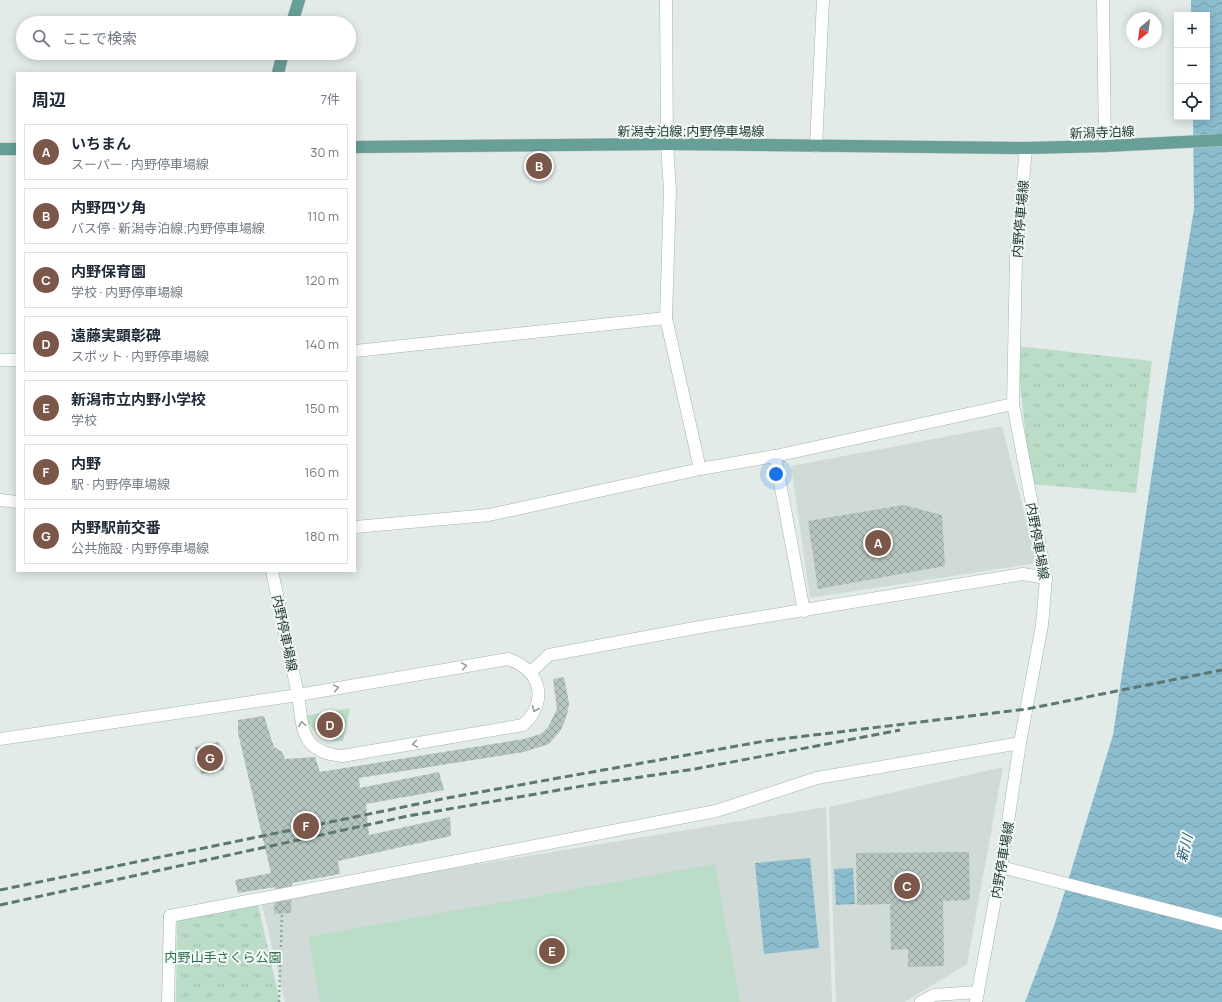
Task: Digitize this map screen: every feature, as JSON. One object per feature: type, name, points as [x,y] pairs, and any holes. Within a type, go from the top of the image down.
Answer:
[{"type":"main road","points":[[294,16],[299,0]]},
{"type":"main road","points":[[278,72],[281,60]]},
{"type":"main road","name":"新潟寺泊線","points":[[1026,148],[1105,146],[1222,140]]},
{"type":"main road","name":"新潟寺泊線;内野停車場線","points":[[356,147],[667,144],[1026,148]]},
{"type":"main road","points":[[0,149],[16,149]]},
{"type":"street","points":[[666,0],[667,144],[670,191],[666,318],[700,469]]},
{"type":"street","points":[[816,146],[823,0]]},
{"type":"street","points":[[1103,0],[1105,146]]},
{"type":"street","name":"内野停車場線","points":[[977,997],[1001,867],[1020,743],[1042,625],[1046,578],[1013,404],[1016,258],[1026,148]]},
{"type":"street","points":[[356,351],[666,318]]},
{"type":"street","points":[[0,360],[16,360]]},
{"type":"street","points":[[356,527],[489,515],[700,469],[775,456],[1013,404]]},
{"type":"street","points":[[775,456],[804,611]]},
{"type":"street","points":[[0,500],[16,502]]},
{"type":"street","name":"内野停車場線","points":[[272,572],[298,695],[302,730],[312,745],[327,754],[342,756],[523,725],[533,716],[538,704],[538,690],[532,672]]},
{"type":"street","points":[[0,739],[298,695],[508,659],[518,662],[532,672],[549,655],[700,627],[1023,574],[1046,578]]},
{"type":"street","points":[[168,1002],[170,916],[716,811],[817,778],[1020,743]]},
{"type":"street","points":[[1001,867],[1222,924]]},
{"type":"street","points":[[921,1002],[934,995],[977,997]]},
{"type":"path","points":[[279,1002],[282,914]]},
{"type":"shaded area","points":[[1002,426],[1037,563],[810,598],[791,466]]},
{"type":"shaded area","points":[[1003,767],[967,964],[905,1002],[836,1002],[829,807]]},
{"type":"shaded area","points":[[826,807],[832,1002],[285,1002],[261,900]]},
{"type":"green space","points":[[1016,346],[1152,361],[1136,493],[1031,484]]},
{"type":"green space","points":[[350,708],[343,741],[330,740],[320,735],[311,727],[304,716]]},
{"type":"green space","points":[[715,864],[740,1002],[320,1002],[308,937]]},
{"type":"green space","name":"内野山手さくら公園","points":[[257,901],[280,1002],[176,1002],[177,921]]},
{"type":"water","name":"新川","points":[[1191,0],[1222,0],[1222,1002],[1025,1002],[1054,926],[1113,735],[1165,385],[1194,209],[1193,120],[1210,120],[1210,12],[1191,12]]},
{"type":"water","points":[[810,858],[819,948],[764,954],[755,863]]},
{"type":"water","points":[[853,868],[855,904],[836,905],[834,869]]},
{"type":"building","points":[[903,505],[942,515],[945,566],[818,589],[808,521]]},
{"type":"building","points":[[564,677],[569,703],[567,715],[561,730],[549,744],[524,752],[359,778],[360,788],[439,772],[444,790],[366,804],[369,835],[450,817],[451,836],[338,861],[340,874],[292,883],[291,913],[274,914],[275,887],[238,893],[235,880],[271,873],[238,733],[238,720],[264,716],[274,747],[282,752],[285,759],[315,757],[320,772],[524,739],[541,734],[548,727],[557,709],[553,679]]},
{"type":"building","points":[[219,742],[224,770],[201,774],[195,747]]},
{"type":"building","points":[[969,852],[970,900],[943,901],[944,966],[908,967],[908,949],[891,950],[890,904],[857,905],[856,853]]},
{"type":"railway","points":[[0,890],[447,798],[765,741],[1027,709],[1222,670]]},
{"type":"railway","points":[[0,905],[408,816],[600,783],[695,769],[900,730]]},
{"type":"place","name":"内野四ツ角","points":[[539,166]]},
{"type":"place","name":"いちまん","points":[[878,543]]},
{"type":"place","name":"遠藤実顕彰碑","points":[[330,725]]},
{"type":"place","name":"内野駅前交番","points":[[210,758]]},
{"type":"place","name":"内野","points":[[306,826]]},
{"type":"place","name":"内野保育園","points":[[907,886]]},
{"type":"place","name":"新潟市立内野小学校","points":[[552,951]]}]
